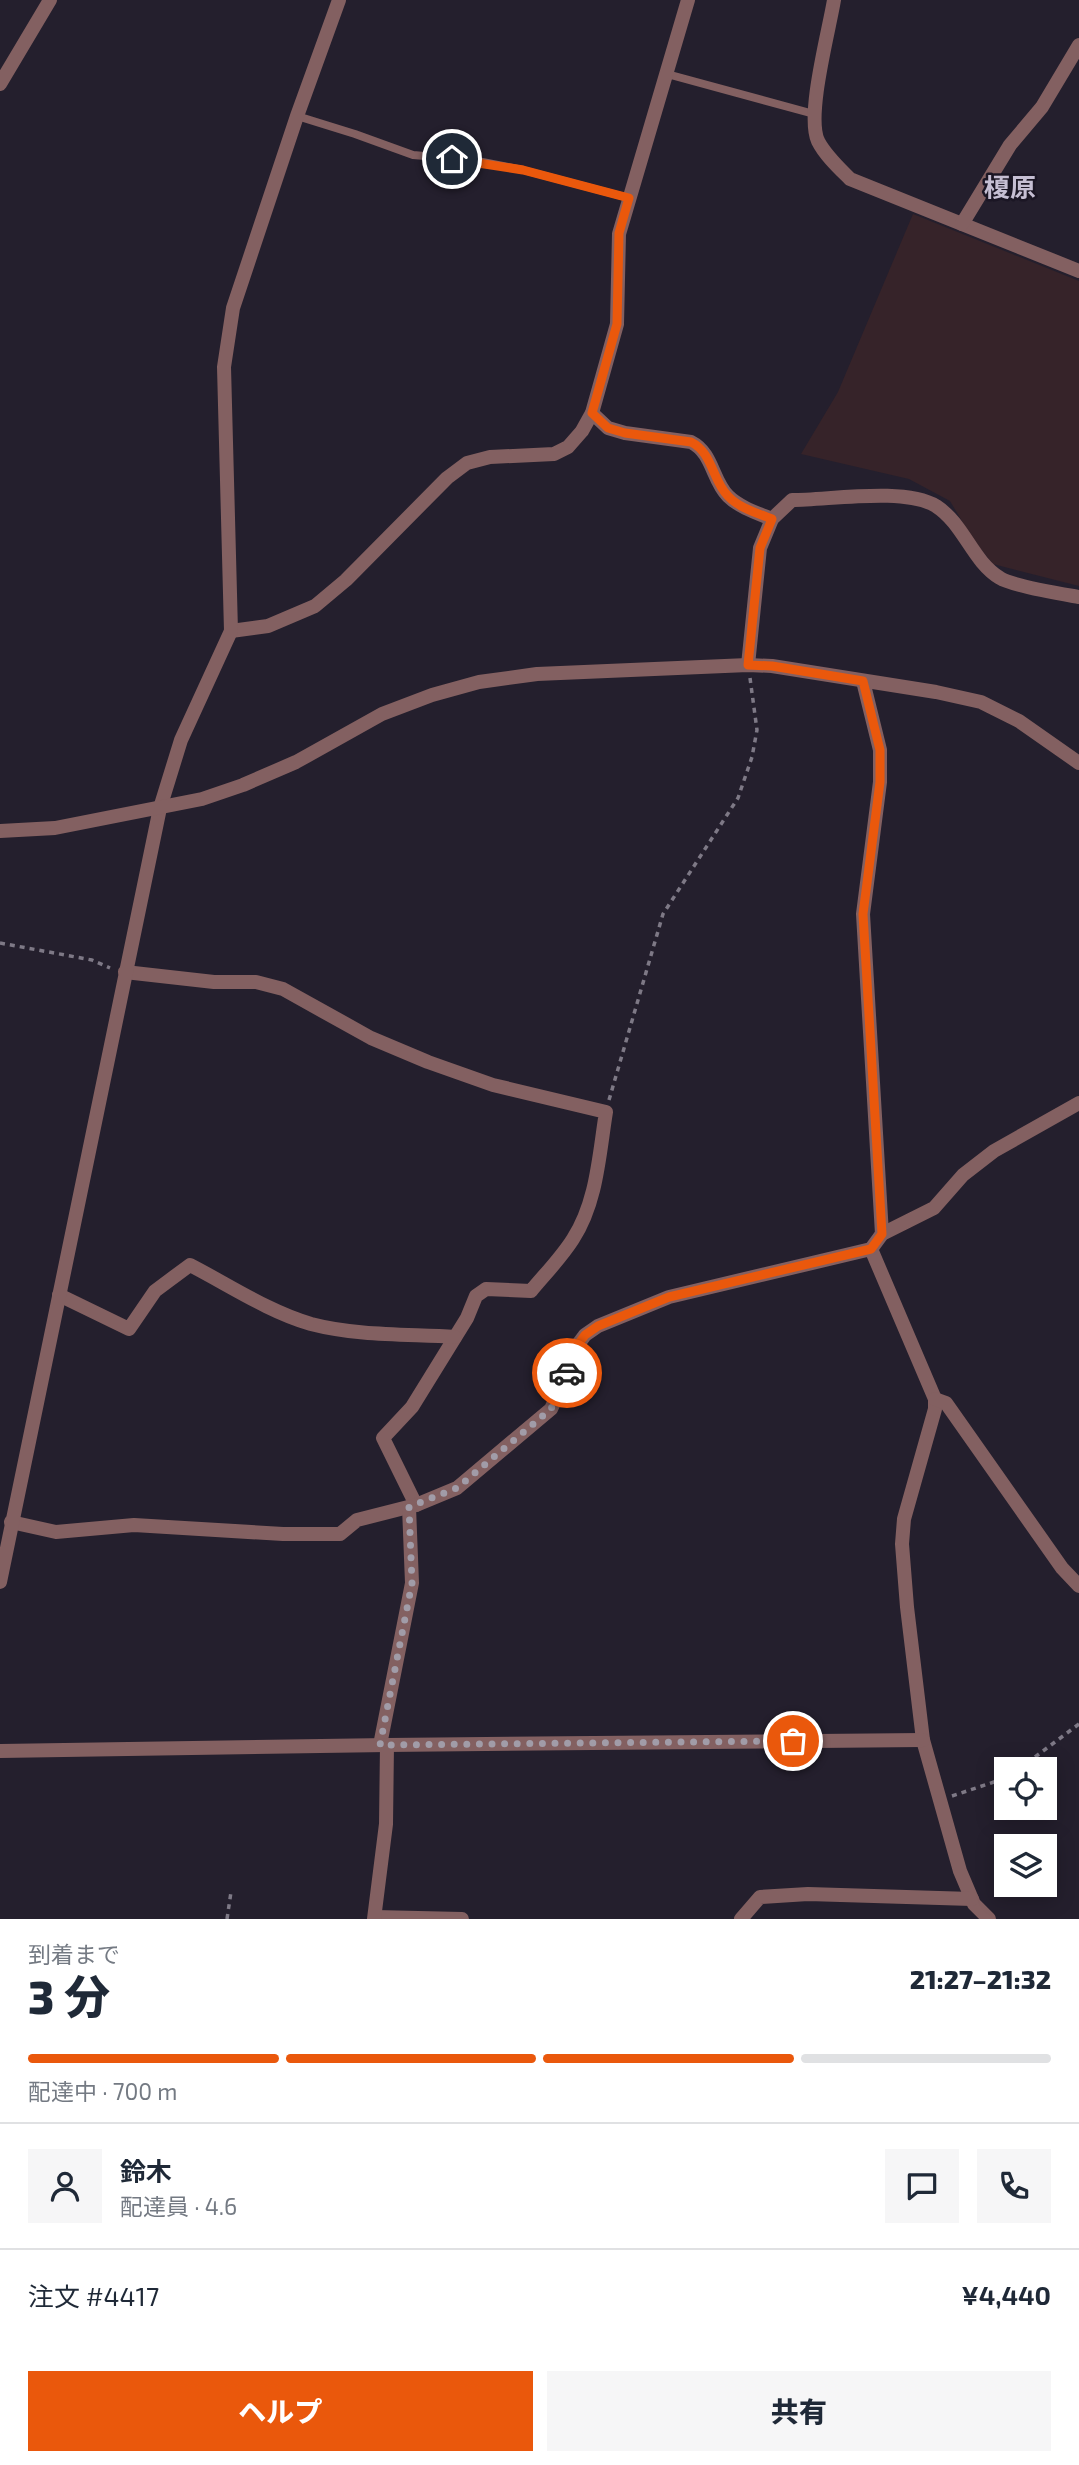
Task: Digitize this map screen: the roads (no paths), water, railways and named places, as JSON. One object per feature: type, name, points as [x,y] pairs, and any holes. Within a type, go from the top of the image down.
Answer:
[{"type":"street","points":[[0,84],[50,0]]},
{"type":"street","points":[[0,1582],[160,808],[180,740],[231,631],[223,367],[233,309],[297,116],[340,0]]},
{"type":"street","points":[[231,631],[268,626],[315,606],[346,580],[447,478],[467,463],[490,457],[554,454],[569,447],[582,431],[592,413],[617,324],[619,233],[688,0]]},
{"type":"street","points":[[834,0],[814,114],[817,140],[838,168],[850,178],[1079,271]]},
{"type":"street","points":[[962,224],[1010,145],[1042,107],[1079,45]]},
{"type":"street","points":[[592,413],[608,428],[625,433],[691,442],[701,447],[726,494],[737,503],[772,519]]},
{"type":"street","points":[[748,665],[760,548],[772,519],[792,500],[898,495],[935,506],[960,528],[984,564],[1001,579],[1079,597]]},
{"type":"street","points":[[0,831],[55,828],[202,799],[296,762],[382,714],[432,695],[478,682],[537,674],[772,666],[936,692],[981,702],[1019,721],[1079,762]]},
{"type":"street","points":[[863,681],[880,750],[880,782],[863,914],[882,1234]]},
{"type":"street","points":[[125,972],[214,982],[256,982],[283,989],[371,1038],[428,1062],[493,1085],[606,1112],[594,1189],[586,1215],[573,1240],[531,1291],[486,1289],[476,1296],[467,1318],[412,1407],[383,1438],[412,1506],[412,1583],[383,1745],[386,1824],[375,1918],[462,1919]]},
{"type":"street","points":[[11,1522],[56,1532],[134,1525],[283,1534],[340,1534],[357,1520],[412,1506],[457,1488],[551,1409],[565,1379],[573,1351],[585,1335],[598,1326],[669,1297],[871,1249],[882,1234],[934,1208],[963,1175],[994,1151],[1079,1103]]},
{"type":"street","points":[[871,1249],[935,1399],[935,1409],[904,1519],[902,1544],[923,1740],[973,1908]]},
{"type":"street","points":[[59,1295],[129,1329],[155,1291],[190,1265],[284,1314],[310,1323],[335,1329],[455,1337]]},
{"type":"street","points":[[935,1399],[946,1403],[1062,1568],[1079,1586]]},
{"type":"street","points":[[0,1751],[923,1740]]},
{"type":"street","points":[[741,1919],[760,1897],[808,1894],[973,1908],[989,1919]]},
{"type":"lane","points":[[667,74],[814,114]]},
{"type":"lane","points":[[297,116],[413,155],[472,160],[523,170],[629,198]]},
{"type":"district","name":"榎原","points":[[1010,188]]}]
